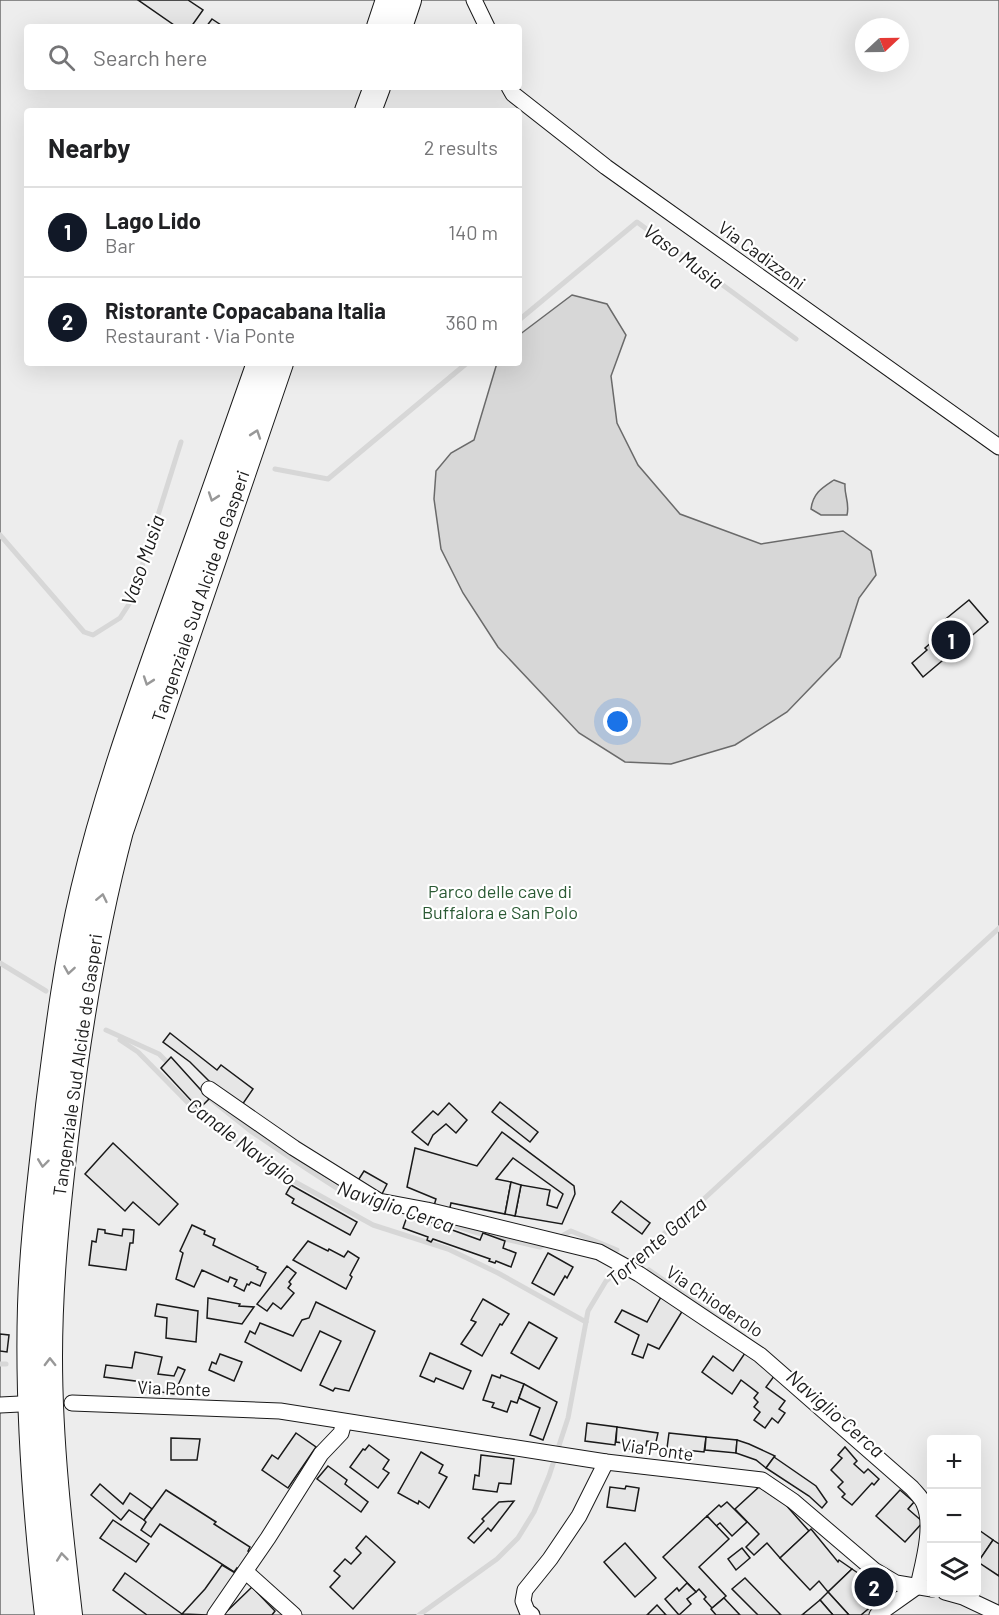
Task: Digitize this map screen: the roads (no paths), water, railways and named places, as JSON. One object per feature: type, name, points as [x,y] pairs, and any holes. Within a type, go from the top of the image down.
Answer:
[{"type":"highway","points":[[381,24],[389,0]]},
{"type":"highway","points":[[400,24],[408,0]]},
{"type":"highway","points":[[351,108],[357,90]]},
{"type":"highway","points":[[369,108],[376,90]]},
{"type":"highway","name":"Tangenziale Sud Alcide de Gasperi","points":[[48,1615],[39,1536],[31,1421],[31,1303],[36,1223],[58,1034],[70,961],[89,871],[127,741],[259,366]]},
{"type":"highway","name":"Tangenziale Sud Alcide de Gasperi","points":[[69,1615],[59,1532],[51,1420],[50,1304],[55,1223],[83,1003],[103,893],[120,831],[279,366]]},
{"type":"street","points":[[474,0],[486,24]]},
{"type":"street","name":"Via Cadizzoni","points":[[511,90],[606,167],[999,447]]},
{"type":"street","name":"Via Chioderolo","points":[[209,1089],[294,1148],[379,1201],[427,1210],[599,1252],[639,1274],[760,1355],[912,1488],[924,1504],[928,1523],[925,1587]]},
{"type":"street","points":[[0,1405],[20,1404]]},
{"type":"street","name":"Via Ponte","points":[[72,1404],[280,1412],[606,1462],[762,1480],[793,1501],[874,1570],[896,1583],[925,1587]]},
{"type":"street","points":[[215,1615],[246,1572],[321,1454],[341,1433],[344,1422]]},
{"type":"street","points":[[527,1614],[523,1601],[525,1590],[550,1559],[579,1516],[606,1462]]},
{"type":"street","points":[[246,1572],[294,1615]]},
{"type":"street","points":[[877,1615],[925,1587]]},
{"type":"street","points":[[963,1597],[999,1614]]},
{"type":"waterway","name":"Vaso Musia","points":[[522,318],[637,222],[796,339]]},
{"type":"waterway","name":"Vaso Musia","points":[[275,469],[328,479],[463,366]]},
{"type":"waterway","name":"Vaso Musia","points":[[0,535],[84,632],[93,635],[120,618],[131,601],[181,442]]},
{"type":"waterway","name":"Torrente Garza","points":[[419,1615],[497,1559],[518,1538],[534,1512],[549,1476],[568,1418],[588,1311],[606,1281],[682,1219],[999,928]]},
{"type":"waterway","name":"Naviglio Cerca","points":[[0,963],[46,991]]},
{"type":"waterway","name":"Naviglio Cerca","points":[[106,1030],[159,1054],[171,1066]]},
{"type":"waterway","name":"Canale Naviglio","points":[[120,1040],[138,1052],[201,1116],[277,1172],[373,1225],[448,1249],[498,1273],[586,1322]]},
{"type":"waterway","name":"Naviglio Cerca","points":[[208,1097],[252,1132],[307,1169],[341,1191],[362,1198]]},
{"type":"waterway","name":"Naviglio Cerca","points":[[423,1216],[478,1233],[540,1247],[547,1243]]},
{"type":"waterway","name":"Naviglio Cerca","points":[[558,1238],[571,1231],[617,1250]]},
{"type":"waterway","name":"Naviglio Cerca","points":[[649,1270],[744,1336]]},
{"type":"waterway","points":[[0,1364],[6,1364]]},
{"type":"waterway","name":"Naviglio Cerca","points":[[798,1379],[834,1410]]},
{"type":"place","name":"Lago Lido","points":[[951,640]]},
{"type":"place","name":"Ristorante Copacabana Italia","points":[[874,1587]]},
{"type":"park label","name":"Parco delle cave di Buffalora e San Polo","points":[[500,901]]}]
